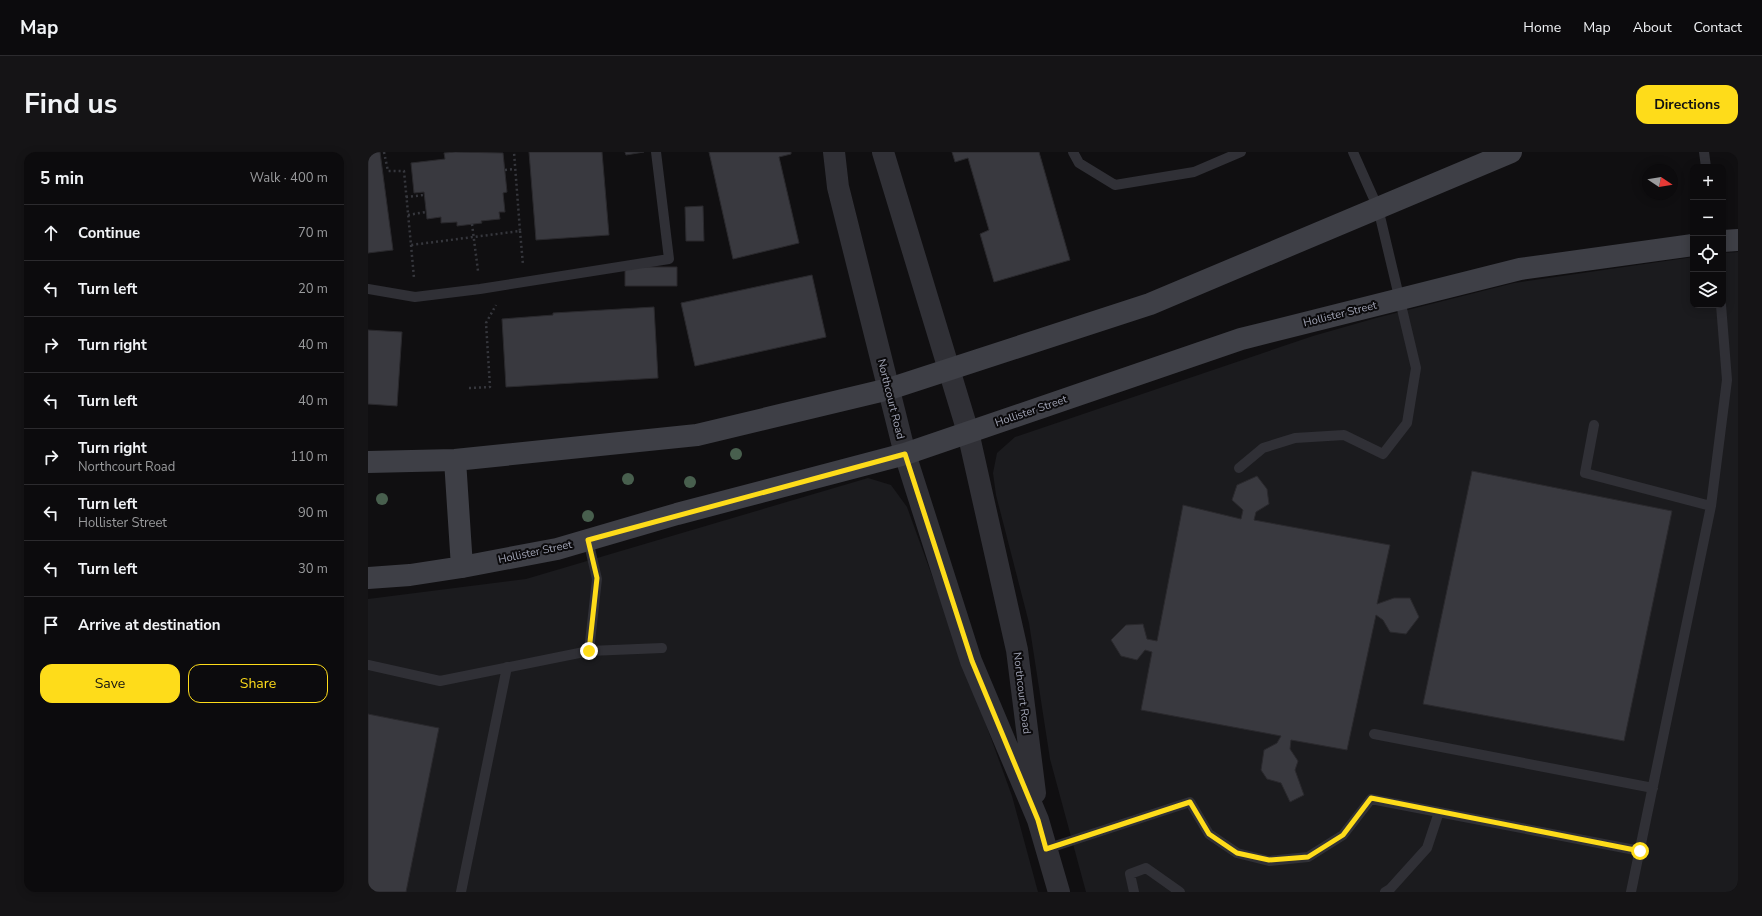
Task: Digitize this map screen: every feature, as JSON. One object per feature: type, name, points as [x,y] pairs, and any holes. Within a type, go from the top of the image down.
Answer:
[{"type":"main road","points":[[368,462],[455,460],[697,435],[889,389],[1150,304],[1512,152]]},
{"type":"main road","points":[[1726,241],[1738,240]]},
{"type":"main road","name":"Hollister Street","points":[[368,578],[410,575],[557,549],[905,454],[1241,339],[1520,269],[1690,245]]},
{"type":"main road","points":[[455,460],[462,567]]},
{"type":"street","name":"Northcourt Road","points":[[834,152],[838,187],[905,454],[972,661],[1038,820],[1059,892]]},
{"type":"street","name":"Northcourt Road","points":[[883,152],[968,432],[1017,650],[1038,820]]},
{"type":"lane","points":[[368,289],[416,297],[480,289],[669,259],[656,152]]},
{"type":"lane","points":[[1073,152],[1079,163],[1115,185],[1194,172],[1241,152]]},
{"type":"lane","points":[[1239,468],[1263,448],[1295,438],[1344,435],[1383,454],[1407,423],[1416,368],[1378,208],[1353,152]]},
{"type":"lane","points":[[1704,152],[1706,164]]},
{"type":"lane","points":[[1631,892],[1711,506],[1727,380],[1721,308]]},
{"type":"lane","points":[[1594,425],[1585,473],[1711,506]]},
{"type":"lane","points":[[588,540],[597,578],[589,651]]},
{"type":"lane","points":[[368,665],[440,681],[589,651],[662,648]]},
{"type":"lane","points":[[461,892],[507,667]]},
{"type":"lane","points":[[1374,734],[1653,788]]},
{"type":"lane","points":[[1046,849],[1190,802],[1209,834],[1237,853],[1269,860],[1308,857],[1343,835],[1371,798],[1640,851]]},
{"type":"lane","points":[[1385,892],[1390,889],[1427,848],[1440,812]]},
{"type":"lane","points":[[1134,892],[1130,874],[1146,868],[1180,892]]},
{"type":"path","points":[[384,152],[388,171],[404,172],[416,297]]},
{"type":"path","points":[[514,152],[524,282]]},
{"type":"path","points":[[505,170],[515,169]]},
{"type":"path","points":[[406,197],[424,195]]},
{"type":"path","points":[[408,215],[426,212]]},
{"type":"path","points":[[472,224],[480,289]]},
{"type":"path","points":[[411,245],[520,231]]},
{"type":"path","points":[[469,388],[490,387],[486,323],[498,300],[501,285]]},
{"type":"shaded area","points":[[1738,252],[1738,892],[1086,892],[1050,759],[1029,623],[996,495],[993,473],[997,453],[1015,437],[1313,336],[1376,318],[1514,283],[1690,257],[1690,308],[1726,308],[1726,253]]},
{"type":"shaded area","points":[[868,478],[891,485],[907,507],[1012,796],[1038,892],[368,892],[368,599],[526,579]]},
{"type":"building","points":[[368,152],[380,152],[393,250],[368,253]]},
{"type":"building","points":[[529,152],[602,152],[609,235],[536,240]]},
{"type":"building","points":[[625,152],[644,152],[626,155]]},
{"type":"building","points":[[709,152],[791,152],[791,154],[779,157],[799,243],[733,259]]},
{"type":"building","points":[[952,152],[1039,152],[1070,260],[994,282],[980,234],[989,230],[968,158],[955,162]]},
{"type":"building","points":[[444,153],[503,153],[507,192],[503,193],[505,212],[499,212],[500,219],[457,226],[457,222],[441,223],[441,217],[427,219],[424,192],[414,193],[411,163],[445,159]]},
{"type":"building","points":[[703,206],[704,241],[686,241],[685,207]]},
{"type":"building","points":[[625,267],[677,267],[677,286],[625,286]]},
{"type":"building","points":[[812,275],[826,337],[695,366],[681,303]]},
{"type":"building","points":[[654,307],[658,378],[506,387],[502,319],[553,315],[553,313]]},
{"type":"building","points":[[368,330],[402,332],[397,406],[368,404]]},
{"type":"building","points":[[1472,471],[1672,511],[1624,741],[1423,704]]},
{"type":"building","points":[[1257,476],[1267,489],[1269,504],[1256,512],[1254,520],[1390,545],[1377,604],[1394,598],[1410,598],[1419,617],[1406,634],[1390,632],[1383,620],[1376,615],[1347,750],[1291,740],[1290,749],[1298,761],[1295,770],[1304,795],[1290,802],[1281,783],[1267,779],[1261,770],[1264,750],[1277,743],[1281,736],[1141,710],[1152,652],[1145,650],[1137,660],[1121,656],[1111,640],[1126,625],[1143,624],[1147,639],[1157,641],[1183,505],[1241,519],[1243,510],[1232,500],[1237,485]]},
{"type":"building","points":[[368,714],[439,728],[406,892],[368,892]]},
{"type":"route","points":[[589,651],[597,578],[588,540],[677,514],[905,454],[972,661],[1038,820],[1046,849],[1190,802],[1209,834],[1237,853],[1269,860],[1308,857],[1343,835],[1371,798],[1640,851]]}]
